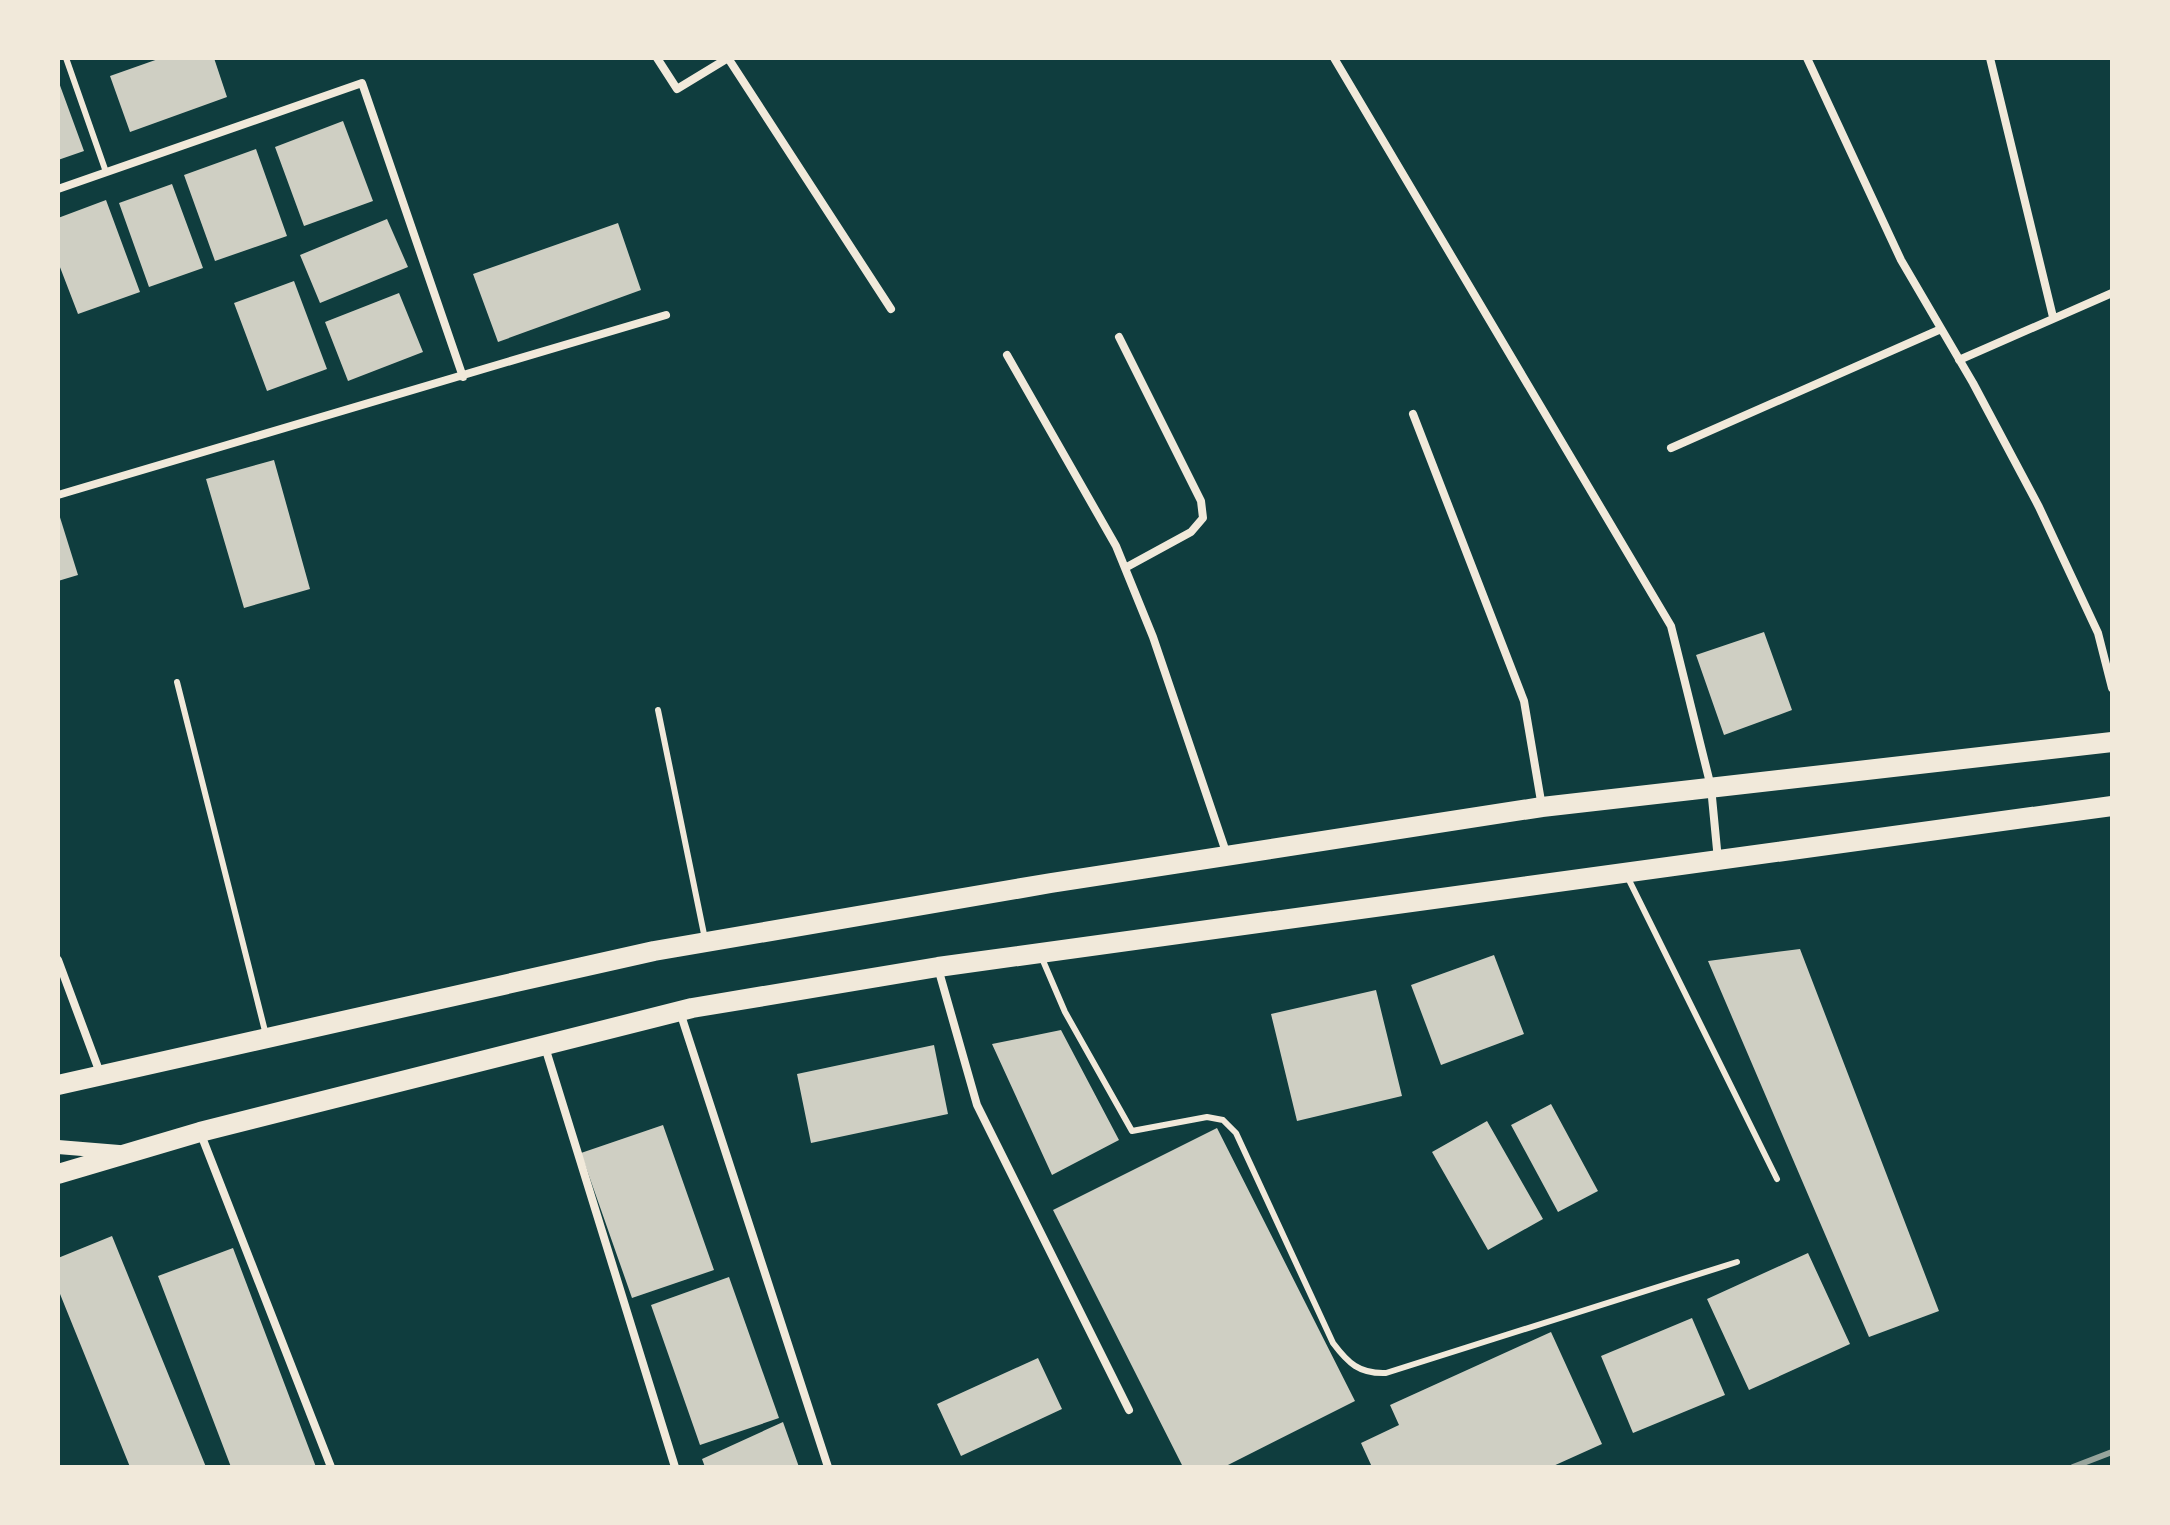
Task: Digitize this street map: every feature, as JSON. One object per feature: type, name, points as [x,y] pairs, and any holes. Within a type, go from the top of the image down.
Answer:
[{"type":"main road","points":[[58,1085],[705,943],[1542,807],[2112,742]]},
{"type":"main road","points":[[58,1174],[200,1132],[680,1011],[938,967],[2112,806]]},
{"type":"street","points":[[657,58],[677,89],[728,58],[891,309]]},
{"type":"street","points":[[1334,58],[1671,626],[1711,787],[1718,861]]},
{"type":"street","points":[[1807,58],[1901,260],[2039,507],[2092,619],[2112,688]]},
{"type":"street","points":[[1990,58],[2053,317]]},
{"type":"street","points":[[58,189],[362,83],[463,377]]},
{"type":"street","points":[[1959,360],[2112,293]]},
{"type":"street","points":[[58,495],[666,315]]},
{"type":"street","points":[[1671,448],[1941,329]]},
{"type":"street","points":[[1119,337],[1201,501],[1203,518],[1191,532],[1125,568]]},
{"type":"street","points":[[1007,355],[1036,401],[1125,568],[1153,637],[1227,856]]},
{"type":"street","points":[[1413,414],[1524,701],[1542,807]]},
{"type":"street","points":[[58,960],[100,1074]]},
{"type":"street","points":[[938,967],[977,1105],[1129,1410]]},
{"type":"street","points":[[680,1011],[828,1467]]},
{"type":"street","points":[[545,1045],[675,1467]]},
{"type":"street","points":[[200,1132],[331,1467]]},
{"type":"street","points":[[58,1147],[127,1153]]},
{"type":"lane","points":[[66,58],[106,172]]},
{"type":"lane","points":[[177,682],[267,1039]]},
{"type":"lane","points":[[658,710],[705,943]]},
{"type":"lane","points":[[1625,873],[1777,1179]]},
{"type":"lane","points":[[1040,953],[1065,1012],[1132,1131],[1207,1117],[1223,1120],[1236,1133],[1333,1343],[1349,1364],[1369,1373],[1386,1373],[1737,1262]]},
{"type":"building","points":[[161,58],[214,58],[227,97],[130,132],[110,76]]},
{"type":"building","points":[[58,80],[84,151],[58,160]]},
{"type":"building","points":[[343,121],[373,201],[304,226],[275,147]]},
{"type":"building","points":[[256,149],[287,236],[215,261],[184,175]]},
{"type":"building","points":[[172,184],[203,268],[149,287],[119,203]]},
{"type":"building","points":[[106,200],[140,292],[78,314],[58,262],[58,218]]},
{"type":"building","points":[[387,219],[408,267],[320,303],[300,255]]},
{"type":"building","points":[[618,223],[641,290],[498,342],[473,274]]},
{"type":"building","points":[[294,281],[327,369],[267,391],[234,303]]},
{"type":"building","points":[[399,293],[423,352],[348,381],[325,322]]},
{"type":"building","points":[[274,460],[310,589],[244,608],[206,479]]},
{"type":"building","points":[[58,511],[78,575],[58,581]]},
{"type":"building","points":[[1764,632],[1792,710],[1724,735],[1696,655]]},
{"type":"building","points":[[1800,949],[1939,1311],[1869,1337],[1708,961]]},
{"type":"building","points":[[1494,955],[1524,1034],[1441,1065],[1411,985]]},
{"type":"building","points":[[1376,990],[1402,1096],[1297,1121],[1271,1014]]},
{"type":"building","points":[[1061,1030],[1119,1140],[1052,1175],[992,1044]]},
{"type":"building","points":[[934,1045],[948,1114],[811,1143],[797,1074]]},
{"type":"building","points":[[1551,1104],[1598,1191],[1558,1212],[1511,1125]]},
{"type":"building","points":[[1487,1121],[1543,1219],[1488,1250],[1432,1152]]},
{"type":"building","points":[[663,1125],[714,1270],[632,1298],[581,1153]]},
{"type":"building","points":[[1217,1128],[1355,1401],[1224,1467],[1183,1467],[1053,1210]]},
{"type":"building","points":[[112,1236],[206,1467],[130,1467],[58,1289],[58,1258]]},
{"type":"building","points":[[233,1248],[316,1467],[231,1467],[158,1276]]},
{"type":"building","points":[[1808,1253],[1850,1344],[1749,1390],[1707,1299]]},
{"type":"building","points":[[729,1277],[779,1418],[700,1445],[651,1305]]},
{"type":"building","points":[[1692,1318],[1725,1395],[1633,1433],[1601,1356]]},
{"type":"building","points":[[1551,1332],[1602,1444],[1551,1467],[1372,1467],[1361,1443],[1399,1425],[1390,1405]]},
{"type":"building","points":[[1038,1358],[1062,1409],[961,1456],[937,1404]]},
{"type":"building","points":[[783,1422],[799,1467],[705,1467],[702,1459]]},
{"type":"railway","points":[[2073,1467],[2112,1452]]}]
